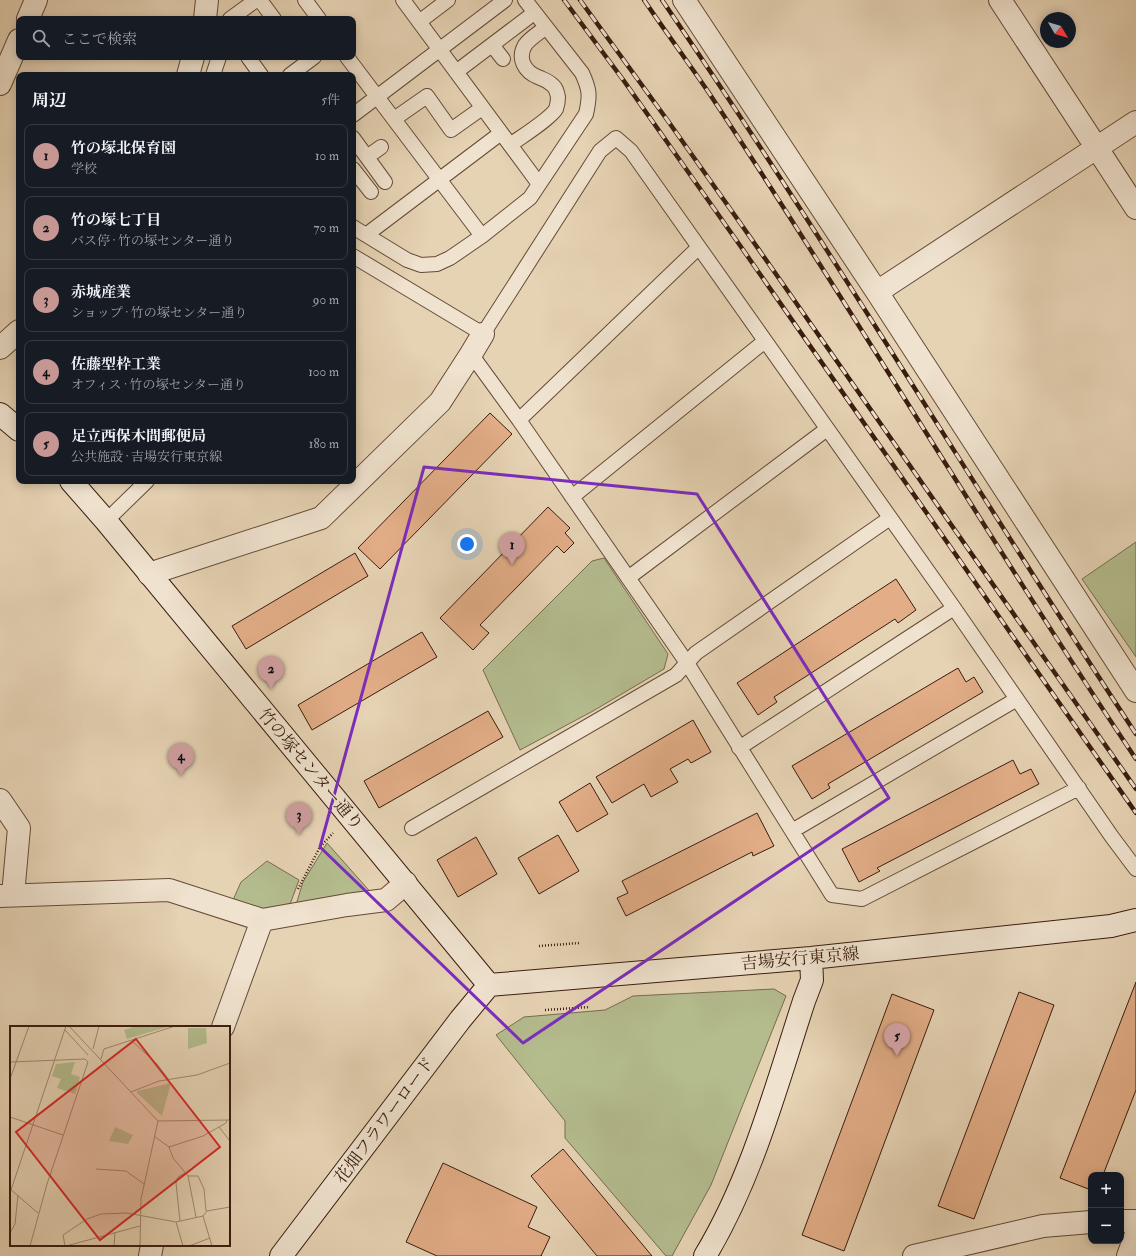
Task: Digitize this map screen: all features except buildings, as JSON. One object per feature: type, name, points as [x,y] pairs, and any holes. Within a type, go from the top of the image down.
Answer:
[{"type":"street","points":[[205,16],[207,0]]},
{"type":"street","points":[[684,0],[877,292],[1136,691]]},
{"type":"street","points":[[1000,0],[1136,208]]},
{"type":"street","points":[[0,84],[16,47]]},
{"type":"street","points":[[189,72],[192,60]]},
{"type":"street","points":[[877,292],[1136,122]]},
{"type":"street","points":[[0,348],[16,333]]},
{"type":"street","points":[[356,484],[440,402],[483,334]]},
{"type":"street","points":[[0,414],[16,427]]},
{"type":"street","name":"竹の塚センター通り","points":[[75,484],[489,985]]},
{"type":"street","points":[[149,574],[321,518],[356,484]]},
{"type":"street","points":[[0,800],[19,828],[6,896],[169,890],[262,920],[386,900],[406,883]]},
{"type":"street","points":[[223,1026],[262,920]]},
{"type":"street","name":"吉場安行東京線","points":[[489,985],[811,958],[1111,926],[1136,920]]},
{"type":"street","name":"吉場安行東京線","points":[[1111,926],[1136,928]]},
{"type":"street","points":[[704,1256],[716,1236],[737,1193],[762,1132],[812,980],[811,958]]},
{"type":"street","name":"花畑フラワーロード","points":[[281,1256],[460,1020],[489,985]]},
{"type":"street","points":[[1124,1221],[1136,1221]]},
{"type":"street","points":[[914,1256],[1043,1226],[1088,1222]]},
{"type":"street","points":[[1128,1256],[1136,1234]]},
{"type":"street","points":[[150,1256],[152,1246]]},
{"type":"lane","points":[[231,16],[236,0]]},
{"type":"lane","points":[[234,16],[256,0]]},
{"type":"lane","points":[[260,0],[272,16]]},
{"type":"lane","points":[[305,0],[316,16]]},
{"type":"lane","points":[[419,22],[448,0]]},
{"type":"lane","points":[[356,113],[505,0]]},
{"type":"lane","points":[[356,229],[407,260],[422,265],[437,264],[450,258],[482,236],[530,198],[586,114],[589,100],[588,86],[582,73],[525,0]]},
{"type":"lane","points":[[409,2],[419,22],[540,184]]},
{"type":"lane","points":[[456,72],[534,13]]},
{"type":"lane","points":[[510,145],[550,115],[556,108],[558,99],[557,91],[552,84],[528,72],[524,67],[522,60],[524,46],[530,39],[546,27]]},
{"type":"lane","points":[[492,45],[503,59]]},
{"type":"lane","points":[[214,72],[218,60]]},
{"type":"lane","points":[[250,60],[259,72]]},
{"type":"lane","points":[[294,72],[310,60]]},
{"type":"lane","points":[[349,60],[482,236]]},
{"type":"lane","points":[[394,119],[427,96],[451,130],[482,108]]},
{"type":"lane","points":[[366,235],[501,133]]},
{"type":"lane","points":[[356,258],[483,334],[600,151],[616,138],[631,151],[954,608],[1078,788],[1136,869]]},
{"type":"lane","points":[[356,142],[385,182]]},
{"type":"lane","points":[[368,157],[381,147]]},
{"type":"lane","points":[[356,173],[371,192]]},
{"type":"lane","points":[[519,420],[699,247]]},
{"type":"lane","points":[[572,496],[765,340]]},
{"type":"lane","points":[[471,354],[519,420],[687,663],[832,895],[862,899],[1054,802],[1078,788]]},
{"type":"lane","points":[[628,578],[827,429]]},
{"type":"lane","points":[[106,521],[145,484]]},
{"type":"lane","points":[[412,828],[676,674],[696,653],[890,518]]},
{"type":"lane","points":[[740,748],[954,608]]},
{"type":"lane","points":[[792,831],[1017,699]]},
{"type":"path","points":[[293,915],[293,904],[298,888],[320,847],[333,832]]},
{"type":"path","points":[[539,946],[580,943]]},
{"type":"path","points":[[545,1010],[590,1007]]},
{"type":"highlighted area","points":[[424,467],[697,494],[889,798],[523,1043],[320,847]]},
{"type":"green space","points":[[1136,542],[1136,657],[1082,579]]},
{"type":"green space","points":[[604,558],[668,654],[664,669],[593,711],[520,750],[483,670],[592,561]]},
{"type":"green space","points":[[327,843],[374,896],[296,905],[303,882]]},
{"type":"green space","points":[[267,861],[299,880],[289,907],[260,910],[233,900],[241,882]]},
{"type":"green space","points":[[774,989],[786,996],[711,1185],[672,1256],[666,1256],[565,1138],[565,1121],[496,1035],[524,1017],[605,1010],[633,996]]},
{"type":"railway","points":[[564,0],[624,81],[739,244],[1136,813]]},
{"type":"railway","points":[[580,0],[743,227],[1136,789]]},
{"type":"railway","points":[[644,0],[709,93],[817,259],[1081,677],[1136,759]]},
{"type":"railway","points":[[662,0],[783,182],[1076,643],[1136,734]]},
{"type":"place","name":"竹の塚北保育園","points":[[512,565]]},
{"type":"place","name":"竹の塚七丁目","points":[[271,689]]},
{"type":"place","name":"佐藤型枠工業","points":[[181,776]]},
{"type":"place","name":"赤城産業","points":[[299,835]]},
{"type":"place","name":"足立西保木間郵便局","points":[[897,1056]]}]
